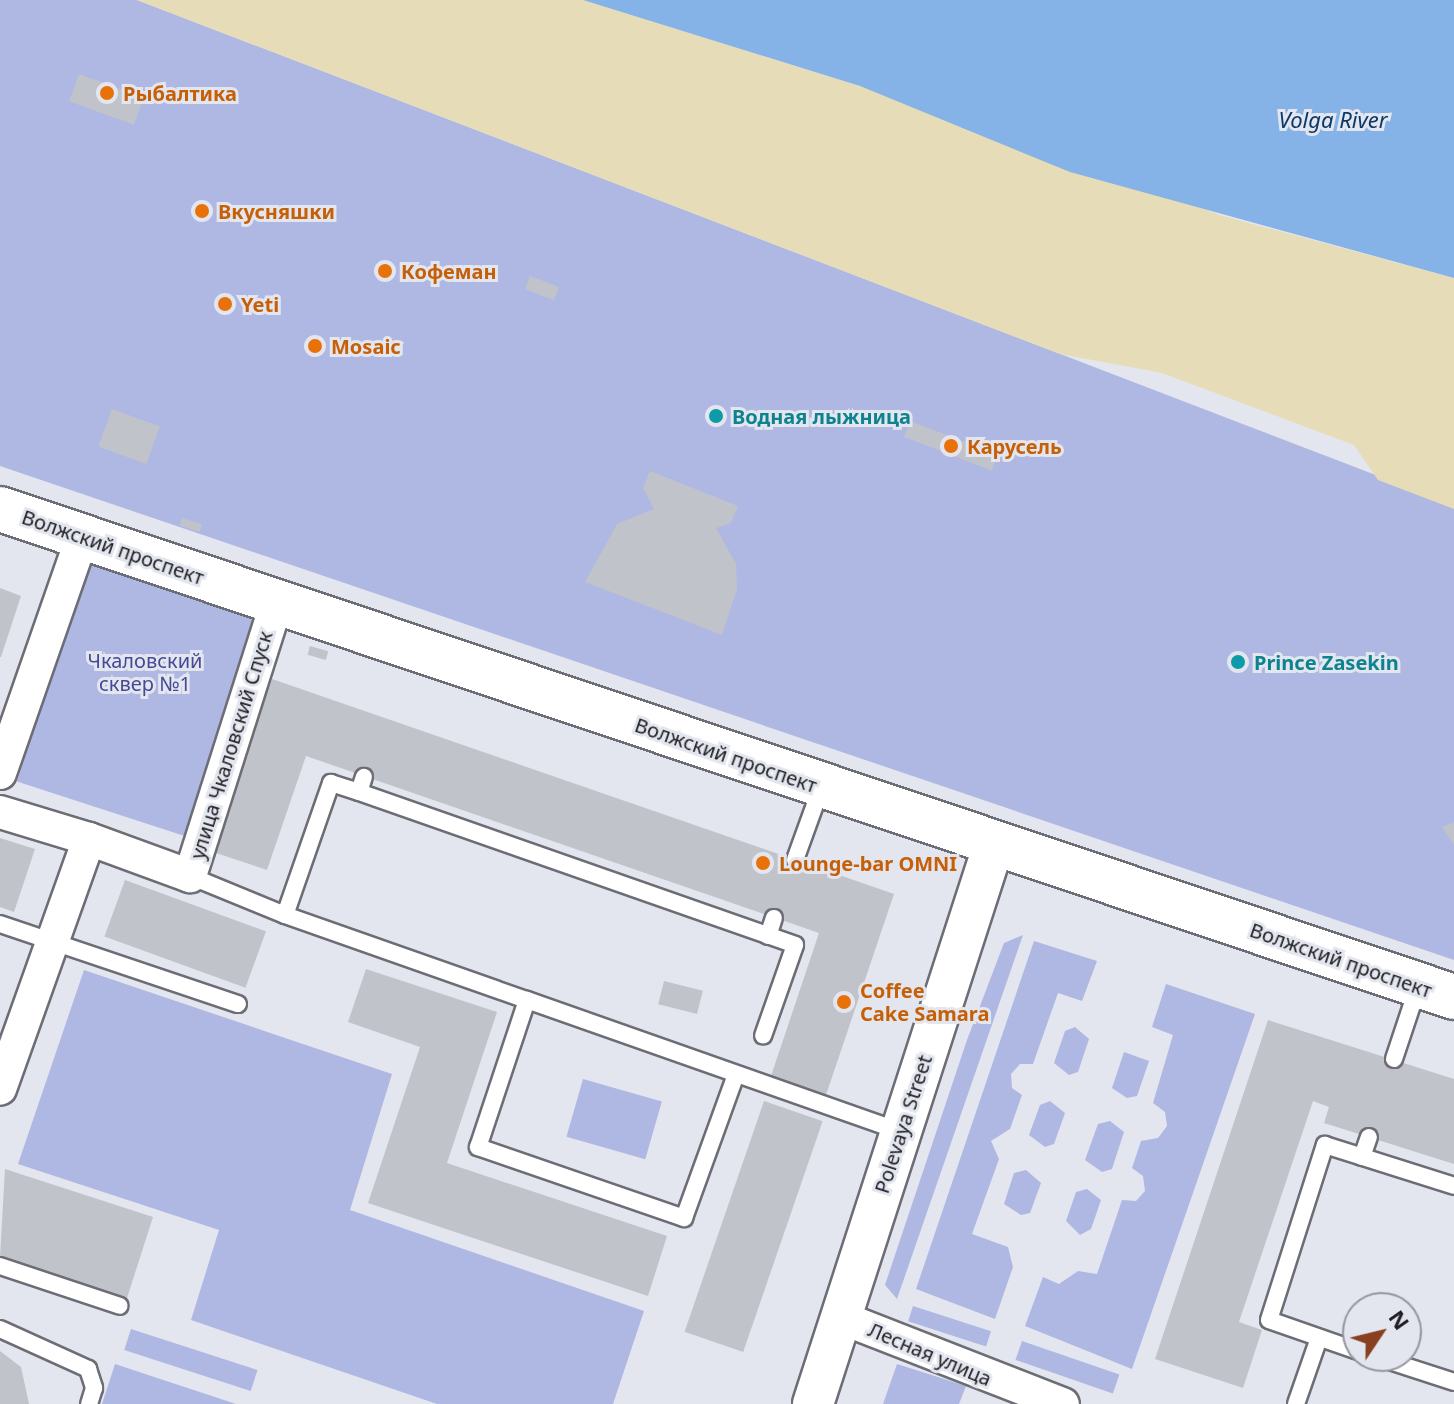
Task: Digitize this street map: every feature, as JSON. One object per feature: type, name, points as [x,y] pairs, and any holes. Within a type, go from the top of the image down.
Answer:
[{"type":"main road","name":"Волжский проспект","points":[[0,509],[821,788],[1436,991]]},
{"type":"street","points":[[0,773],[82,537]]},
{"type":"street","name":"улица Чкаловский Спуск","points":[[0,812],[89,839],[190,876],[277,602]]},
{"type":"street","points":[[0,1089],[89,839]]},
{"type":"street","name":"Polevaya Street","points":[[813,1404],[994,844]]},
{"type":"street","name":"Лесная улица","points":[[842,1318],[1063,1404]]},
{"type":"lane","points":[[285,915],[331,783],[362,784],[795,945],[763,1036]]},
{"type":"lane","points":[[795,860],[821,788]]},
{"type":"lane","points":[[190,876],[285,915],[899,1131]]},
{"type":"lane","points":[[768,936],[774,918]]},
{"type":"lane","points":[[0,924],[238,1004]]},
{"type":"lane","points":[[1394,1059],[1436,991]]},
{"type":"lane","points":[[527,1000],[478,1147],[684,1218],[736,1074]]},
{"type":"lane","points":[[1362,1157],[1369,1137]]},
{"type":"lane","points":[[1342,1346],[1269,1320],[1325,1145],[1454,1186]]},
{"type":"lane","points":[[0,1266],[120,1306]]},
{"type":"lane","points":[[0,1329],[88,1369],[94,1388],[89,1404]]},
{"type":"lane","points":[[1296,1404],[1319,1338]]},
{"type":"lane","points":[[1422,1372],[1454,1382]]},
{"type":"green space","points":[[0,0],[137,0],[1454,505],[1454,960],[0,466]]},
{"type":"green space","name":"Чкаловский сквер №1","points":[[89,560],[257,615],[185,836],[17,782]]},
{"type":"green space","points":[[1023,935],[897,1299],[885,1285],[967,1040],[1004,943]]},
{"type":"green space","points":[[1034,941],[1097,961],[1082,1001],[1058,993],[1033,1064],[1020,1064],[1011,1074],[1012,1088],[1022,1095],[1010,1129],[991,1141],[999,1159],[972,1234],[1008,1247],[1013,1267],[995,1319],[916,1289]]},
{"type":"green space","points":[[84,970],[392,1074],[350,1210],[644,1311],[613,1404],[437,1404],[191,1320],[219,1230],[18,1164]]},
{"type":"green space","points":[[1166,984],[1255,1014],[1132,1369],[1025,1326],[1043,1277],[1059,1284],[1078,1271],[1097,1274],[1122,1200],[1136,1201],[1145,1191],[1143,1176],[1132,1168],[1141,1141],[1158,1138],[1167,1126],[1165,1112],[1153,1103],[1173,1035],[1152,1027]]},
{"type":"green space","points":[[1075,1027],[1089,1039],[1078,1072],[1069,1075],[1054,1063],[1065,1031]]},
{"type":"green space","points":[[1124,1052],[1149,1061],[1137,1096],[1127,1098],[1112,1088]]},
{"type":"green space","points":[[583,1079],[662,1102],[645,1159],[566,1137]]},
{"type":"green space","points":[[1050,1101],[1065,1113],[1054,1144],[1045,1147],[1029,1135],[1040,1105]]},
{"type":"green space","points":[[1110,1121],[1124,1132],[1112,1169],[1102,1172],[1085,1160],[1098,1124]]},
{"type":"green space","points":[[1026,1170],[1041,1183],[1030,1213],[1021,1215],[1004,1204],[1014,1173]]},
{"type":"green space","points":[[1087,1189],[1101,1200],[1091,1229],[1080,1235],[1066,1221],[1076,1192]]},
{"type":"green space","points":[[913,1306],[991,1331],[986,1347],[908,1321]]},
{"type":"green space","points":[[131,1329],[257,1370],[251,1391],[124,1350]]},
{"type":"green space","points":[[1022,1341],[1119,1375],[1113,1393],[1015,1360]]},
{"type":"green space","points":[[115,1364],[236,1404],[102,1404]]},
{"type":"green space","points":[[897,1364],[966,1386],[959,1404],[883,1404]]},
{"type":"sand","points":[[137,0],[583,0],[860,86],[1223,216],[1454,278],[1454,509],[1378,480],[1354,445],[1162,373],[1060,354]]},
{"type":"water","name":"Volga River","points":[[583,0],[1454,0],[1454,278],[1070,172],[860,86]]},
{"type":"building","points":[[79,74],[144,98],[134,125],[69,101]]},
{"type":"building","points":[[530,276],[559,287],[554,300],[525,289]]},
{"type":"building","points":[[112,409],[160,426],[146,464],[98,447]]},
{"type":"building","points":[[910,421],[998,455],[992,471],[904,437]]},
{"type":"building","points":[[650,471],[738,506],[731,523],[716,528],[736,564],[737,589],[722,635],[585,582],[617,524],[654,509],[643,488]]},
{"type":"building","points":[[182,518],[202,524],[200,532],[180,526]]},
{"type":"building","points":[[0,588],[21,596],[1,657],[0,657]]},
{"type":"building","points":[[310,646],[328,651],[326,660],[308,655]]},
{"type":"building","points":[[272,679],[894,894],[826,1095],[771,1076],[819,933],[306,756],[267,870],[213,852]]},
{"type":"building","points":[[1454,822],[1454,845],[1442,827]]},
{"type":"building","points":[[0,838],[35,849],[14,912],[0,907]]},
{"type":"building","points":[[125,880],[266,931],[245,988],[104,936]]},
{"type":"building","points":[[366,969],[497,1012],[447,1163],[667,1236],[648,1296],[368,1203],[420,1047],[348,1022]]},
{"type":"building","points":[[664,981],[703,991],[697,1014],[658,1004]]},
{"type":"building","points":[[1268,1020],[1454,1079],[1454,1164],[1324,1123],[1329,1107],[1313,1101],[1239,1322],[1262,1330],[1243,1388],[1155,1359]]},
{"type":"building","points":[[764,1101],[823,1121],[743,1352],[685,1332]]},
{"type":"building","points":[[5,1169],[153,1217],[127,1298],[0,1257]]},
{"type":"building","points":[[0,1351],[21,1367],[29,1404],[0,1404]]},
{"type":"place","name":"Рыбалтика","points":[[107,93]]},
{"type":"place","name":"Вкусняшки","points":[[202,211]]},
{"type":"place","name":"Кофеман","points":[[385,271]]},
{"type":"place","name":"Yeti","points":[[225,304]]},
{"type":"place","name":"Mosaic","points":[[315,346]]},
{"type":"place","name":"Водная лыжница","points":[[716,416]]},
{"type":"place","name":"Карусель","points":[[951,446]]},
{"type":"place","name":"Prince Zasekin","points":[[1238,662]]},
{"type":"place","name":"Lounge-bar OMNI","points":[[763,863]]},
{"type":"place","name":"Coffee Cake Samara","points":[[844,1002]]}]
